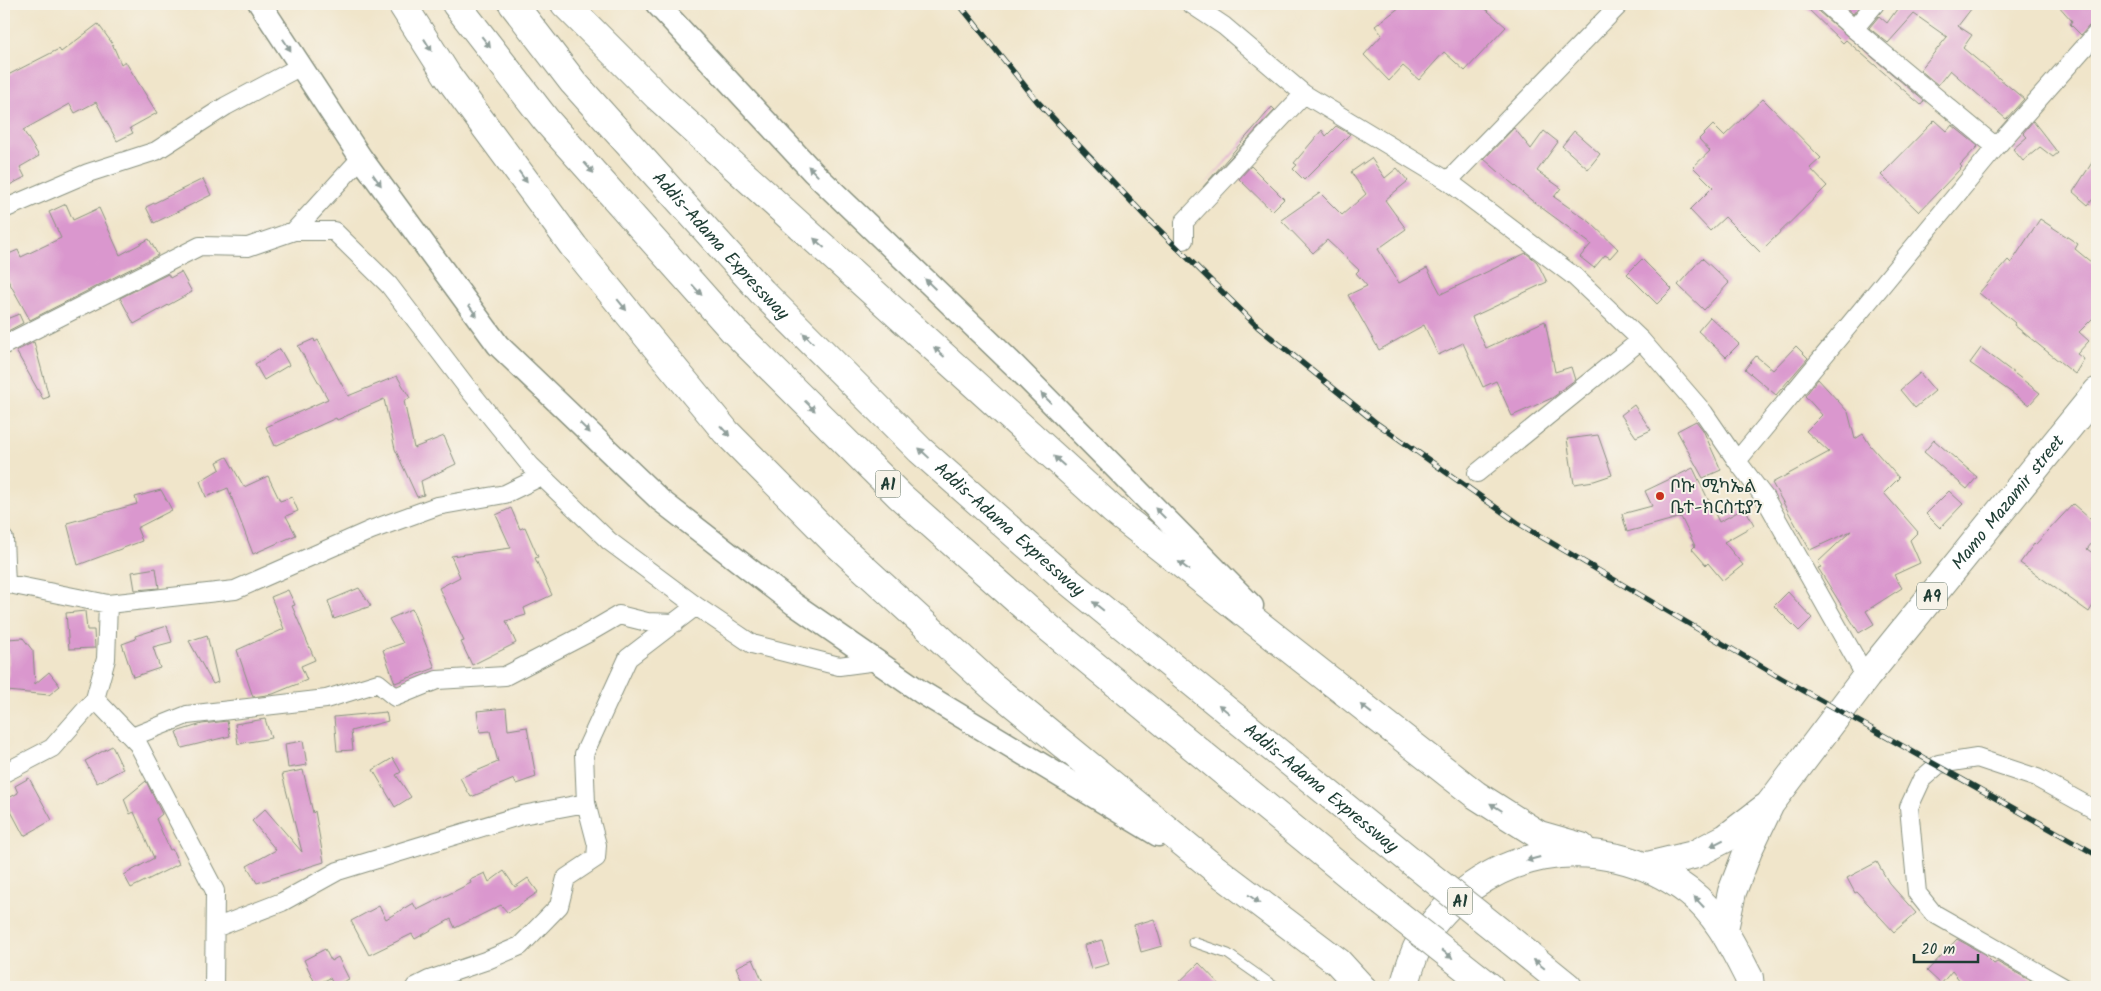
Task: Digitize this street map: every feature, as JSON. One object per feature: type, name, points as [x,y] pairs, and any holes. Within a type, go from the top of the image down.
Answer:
[{"type":"main road","points":[[402,4],[447,75],[574,247],[726,432],[836,543],[992,686],[1215,869],[1338,962],[1361,987]]},
{"type":"main road","name":"A1","points":[[456,4],[546,120],[732,329],[900,496],[1044,623],[1382,902],[1483,982]]},
{"type":"main road","name":"Addis-Adama Expressway","points":[[513,4],[573,82],[762,292],[920,450],[1067,580],[1568,987]]},
{"type":"main road","points":[[565,4],[658,97],[1113,510],[1484,800],[1539,835],[1646,866],[1690,892],[1724,928],[1751,984]]},
{"type":"main road","name":"Mamo Mazamir street","points":[[1770,804],[1866,677],[2097,392]]},
{"type":"main road","name":"A9","points":[[1646,866],[1694,855],[1702,851],[1726,838],[1770,804]]},
{"type":"main road","name":"A9","points":[[1724,928],[1732,892],[1748,848],[1770,804]]},
{"type":"main road","points":[[1404,987],[1418,945],[1454,899],[1503,867],[1560,852],[1604,854]]},
{"type":"street","points":[[260,4],[361,158],[498,345],[660,500],[794,604],[921,692],[1215,869]]},
{"type":"street","points":[[657,4],[813,172],[1015,366],[1231,586],[1332,682]]},
{"type":"street","points":[[1191,4],[1224,26],[1304,94],[1448,181],[1575,277],[1641,340],[1704,413],[1765,498],[1866,677]]},
{"type":"street","points":[[1448,181],[1620,4]]},
{"type":"street","points":[[1826,4],[1996,147]]},
{"type":"street","points":[[1854,29],[1875,4]]},
{"type":"street","points":[[1737,461],[1996,147],[2097,33]]},
{"type":"street","points":[[4,209],[88,173],[156,151],[226,106],[301,66]]},
{"type":"street","points":[[1184,240],[1184,222],[1304,94]]},
{"type":"street","points":[[294,231],[361,158]]},
{"type":"street","points":[[4,345],[200,246],[248,247],[294,231],[334,231],[389,285],[530,465],[609,540],[696,606],[752,644],[839,666],[877,661]]},
{"type":"street","points":[[1477,473],[1641,340]]},
{"type":"street","points":[[4,539],[5,584],[108,604],[234,590],[371,530],[437,506],[505,494],[542,476]]},
{"type":"street","points":[[4,773],[52,748],[95,699],[106,659],[108,604]]},
{"type":"street","points":[[415,987],[520,946],[559,906],[566,878],[596,858],[597,844],[586,803],[584,754],[628,658],[696,606]]},
{"type":"street","points":[[132,737],[187,715],[326,699],[378,683],[395,697],[437,680],[505,676],[619,615],[647,622],[675,623]]},
{"type":"street","points":[[95,699],[138,744],[215,891],[214,987]]},
{"type":"street","points":[[2063,987],[1933,913],[1917,893],[1910,806],[1922,779],[1939,764],[1978,758],[2037,778],[2097,811]]},
{"type":"street","points":[[215,928],[282,902],[338,871],[402,850],[522,816],[586,803]]},
{"type":"lane","points":[[1193,942],[1228,954],[1275,987]]},
{"type":"building","points":[[1404,4],[1480,4],[1506,27],[1465,71],[1444,52],[1419,80],[1403,66],[1389,81],[1364,55],[1382,35],[1375,26]]},
{"type":"building","points":[[1803,4],[1816,4],[1819,12],[1924,101],[1921,105],[1846,40],[1843,43]]},
{"type":"building","points":[[1842,4],[1861,4],[1853,14]]},
{"type":"building","points":[[1898,4],[1975,4],[1958,26],[1972,35],[1963,48],[2024,99],[2006,119],[1950,70],[1938,85],[1920,70],[1947,37],[1914,14],[1888,43],[1869,28],[1879,16],[1887,23],[1900,5]]},
{"type":"building","points":[[2057,4],[2097,4],[2097,22],[2089,26],[2081,35],[2070,24],[2072,21]]},
{"type":"building","points":[[98,24],[112,43],[121,64],[125,61],[157,113],[130,128],[133,133],[117,141],[96,102],[75,113],[70,104],[23,130],[39,156],[20,167],[25,177],[4,188],[4,77],[59,49],[61,52]]},
{"type":"building","points":[[1763,99],[1821,158],[1810,168],[1827,186],[1760,252],[1725,217],[1710,231],[1690,210],[1713,187],[1693,167],[1710,151],[1699,139],[1713,125],[1724,136]]},
{"type":"building","points":[[1272,107],[1275,110],[1203,187]]},
{"type":"building","points":[[1935,120],[1947,131],[1952,125],[1978,146],[1960,165],[1962,167],[1919,212],[1881,175]]},
{"type":"building","points":[[2033,121],[2058,153],[2053,157],[2040,147],[2023,161],[2013,149],[2027,137],[2023,133]]},
{"type":"building","points":[[1336,126],[1350,134],[1304,180],[1293,169],[1297,165],[1294,163],[1322,130],[1326,136]]},
{"type":"building","points":[[1514,128],[1531,149],[1544,131],[1558,142],[1537,171],[1561,188],[1554,197],[1590,222],[1618,249],[1610,258],[1605,255],[1594,268],[1580,257],[1591,244],[1531,200],[1484,159]]},
{"type":"building","points":[[1574,131],[1600,154],[1588,169],[1562,146]]},
{"type":"building","points":[[2097,155],[2097,194],[2088,205],[2073,192]]},
{"type":"building","points":[[1371,158],[1385,178],[1397,168],[1408,181],[1385,200],[1406,229],[1378,249],[1399,283],[1427,268],[1441,294],[1526,253],[1537,262],[1547,282],[1472,317],[1473,320],[1486,348],[1545,321],[1555,372],[1571,367],[1575,380],[1552,398],[1512,416],[1496,381],[1483,387],[1463,343],[1438,355],[1424,325],[1379,350],[1348,295],[1367,286],[1356,273],[1359,270],[1327,240],[1313,253],[1281,220],[1320,193],[1342,215],[1366,194],[1351,172]]},
{"type":"building","points":[[1251,166],[1284,199],[1272,211],[1239,179]]},
{"type":"building","points":[[203,179],[211,195],[154,223],[146,207]]},
{"type":"building","points":[[66,204],[73,220],[99,208],[120,255],[149,239],[158,255],[30,320],[4,273],[4,256],[18,250],[21,257],[61,238],[49,212]]},
{"type":"building","points":[[2040,219],[2078,244],[2075,249],[2097,267],[2097,314],[2079,332],[2089,341],[2077,354],[2084,359],[2075,374],[2014,325],[2015,323],[1979,293],[2008,260],[2011,263]]},
{"type":"building","points":[[1702,258],[1729,283],[1704,310],[1678,285]]},
{"type":"building","points":[[1642,259],[1672,289],[1657,304],[1627,274]]},
{"type":"building","points":[[181,272],[192,292],[134,324],[120,298],[168,274],[170,278]]},
{"type":"building","points":[[19,314],[23,323],[6,332],[4,320]]},
{"type":"building","points":[[1710,317],[1739,344],[1726,357],[1698,331]]},
{"type":"building","points":[[314,339],[315,342],[318,340],[348,396],[397,376],[410,398],[404,401],[414,448],[444,436],[456,464],[421,481],[424,495],[417,497],[395,449],[384,399],[337,420],[336,418],[275,446],[266,427],[328,399],[298,346]]},
{"type":"building","points":[[34,342],[49,397],[43,399],[16,351]]},
{"type":"building","points":[[1796,346],[1808,358],[1776,395],[1745,369],[1756,356],[1773,370]]},
{"type":"building","points":[[1981,348],[2040,393],[2029,405],[1970,363]]},
{"type":"building","points":[[280,349],[289,365],[264,380],[255,364]]},
{"type":"building","points":[[1920,373],[1935,391],[1915,408],[1900,390]]},
{"type":"building","points":[[1818,379],[1848,412],[1855,439],[1863,434],[1870,445],[1899,478],[1884,493],[1918,532],[1910,540],[1920,563],[1894,575],[1902,588],[1866,611],[1874,624],[1859,633],[1818,568],[1821,567],[1818,562],[1851,531],[1810,550],[1772,483],[1829,452],[1806,431],[1822,415],[1805,396]]},
{"type":"building","points":[[1634,405],[1651,430],[1636,437],[1621,415]]},
{"type":"building","points":[[1696,421],[1703,430],[1721,470],[1703,478],[1677,431]]},
{"type":"building","points":[[1598,435],[1612,475],[1594,481],[1574,484],[1567,439]]},
{"type":"building","points":[[1934,440],[1977,477],[1967,489],[1924,452]]},
{"type":"building","points":[[227,457],[244,487],[268,476],[280,501],[292,497],[298,511],[286,516],[296,535],[253,554],[228,488],[206,497],[200,481],[220,469],[217,462]]},
{"type":"building","points":[[1693,468],[1719,522],[1745,508],[1754,525],[1724,542],[1743,565],[1723,581],[1708,563],[1706,565],[1692,549],[1695,546],[1681,517],[1627,532],[1622,514],[1652,506],[1645,491]]},
{"type":"building","points":[[161,490],[172,510],[137,528],[142,541],[78,565],[67,523],[137,504],[135,497]]},
{"type":"building","points":[[1949,491],[1963,504],[1940,528],[1926,514]]},
{"type":"building","points":[[2073,504],[2097,525],[2097,537],[2087,549],[2097,556],[2097,599],[2089,612],[2020,563],[2034,544]]},
{"type":"building","points":[[511,508],[520,529],[525,527],[538,557],[535,558],[552,595],[524,608],[526,615],[506,621],[516,643],[472,665],[461,642],[464,641],[439,588],[460,577],[451,556],[511,548],[496,515]]},
{"type":"building","points":[[156,568],[159,588],[135,590],[132,572]]},
{"type":"building","points":[[359,588],[371,606],[334,619],[328,601]]},
{"type":"building","points":[[288,590],[295,605],[292,606],[315,660],[301,666],[307,680],[273,694],[253,697],[237,650],[284,629],[271,597]]},
{"type":"building","points":[[1788,592],[1812,618],[1799,631],[1774,606]]},
{"type":"building","points":[[412,609],[435,668],[395,683],[383,650],[403,643],[389,619]]},
{"type":"building","points":[[85,611],[87,630],[94,630],[95,648],[69,649],[66,613]]},
{"type":"building","points":[[167,626],[172,642],[153,647],[160,668],[133,677],[122,644],[136,639],[135,636]]},
{"type":"building","points":[[207,635],[218,682],[213,684],[189,641]]},
{"type":"building","points":[[23,638],[33,651],[35,684],[49,672],[60,686],[49,695],[7,691],[9,667],[7,639]]},
{"type":"building","points":[[506,708],[508,730],[527,727],[536,777],[516,784],[514,779],[471,797],[460,778],[498,762],[490,731],[480,732],[477,711]]},
{"type":"building","points":[[386,712],[388,721],[351,731],[353,750],[337,751],[334,717]]},
{"type":"building","points":[[265,719],[271,738],[238,744],[235,724]]},
{"type":"building","points":[[227,721],[230,736],[182,748],[176,732],[202,724]]},
{"type":"building","points":[[303,741],[307,765],[288,768],[285,744]]},
{"type":"building","points":[[112,746],[123,769],[97,783],[85,761]]},
{"type":"building","points":[[393,758],[401,772],[396,775],[411,797],[395,807],[373,770]]},
{"type":"building","points":[[303,770],[313,813],[315,811],[324,862],[257,883],[247,866],[276,850],[252,821],[265,809],[302,852],[282,774]]},
{"type":"building","points":[[29,778],[52,820],[24,836],[5,800],[18,793],[15,786]]},
{"type":"building","points":[[146,781],[162,814],[156,819],[170,850],[172,849],[179,864],[131,888],[124,875],[154,858],[134,812],[130,814],[124,799]]},
{"type":"building","points":[[1877,862],[1889,883],[1916,913],[1894,932],[1857,892],[1855,893],[1847,878]]},
{"type":"building","points":[[504,871],[515,887],[528,878],[538,892],[508,913],[501,905],[455,928],[451,919],[415,939],[412,934],[369,955],[351,921],[379,906],[386,919],[413,903],[417,910],[471,883],[470,880],[485,873],[489,882]]},
{"type":"building","points":[[1154,919],[1162,946],[1141,952],[1134,925]]},
{"type":"building","points":[[1957,939],[1984,954],[1994,964],[1997,962],[2042,987],[1965,987],[1952,971],[1941,984],[1927,971]]},
{"type":"building","points":[[1102,940],[1109,964],[1091,969],[1084,945]]},
{"type":"building","points":[[325,949],[331,961],[338,957],[349,979],[334,986],[330,978],[316,985],[304,960]]},
{"type":"building","points":[[753,959],[763,982],[751,987],[745,987],[736,967]]},
{"type":"building","points":[[1199,963],[1222,987],[1174,987]]},
{"type":"railway","points":[[959,4],[1037,101],[1145,216],[1258,327],[1375,422],[1518,523],[1781,678],[2097,855]]},
{"type":"place","name":"ቦኩ ሚካኤል ቤተ-ክርስቲያን","points":[[1660,496]]}]
